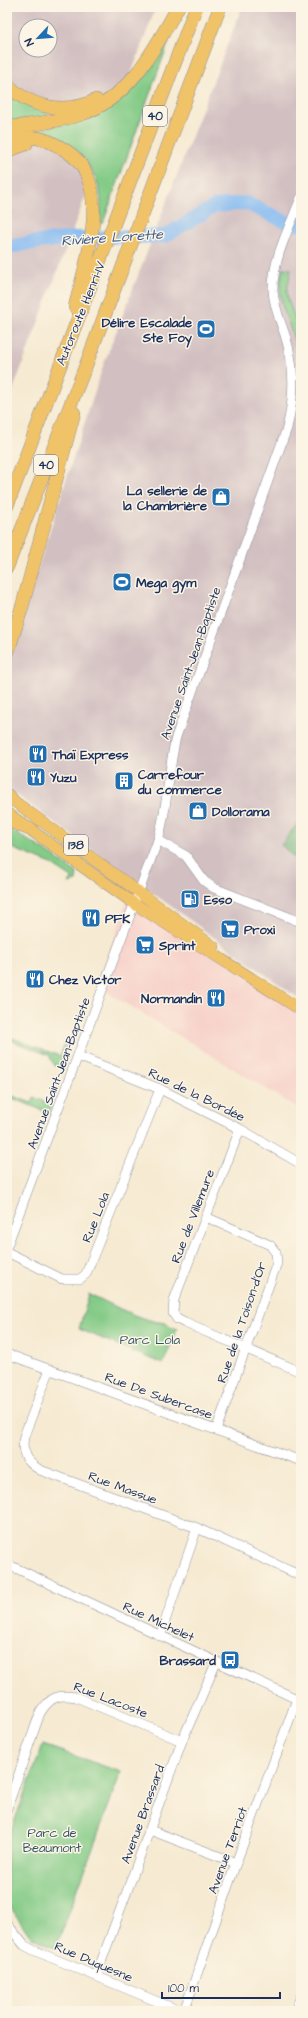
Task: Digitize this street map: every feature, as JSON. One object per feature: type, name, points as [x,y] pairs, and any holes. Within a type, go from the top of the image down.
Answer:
[{"type":"highway","points":[[7,128],[64,119],[93,110],[118,94],[135,75],[156,47],[178,7]]},
{"type":"highway","name":"Autoroute Henri-IV","points":[[7,506],[65,349],[103,255],[196,7]]},
{"type":"highway","name":"Autoroute Henri-IV","points":[[7,567],[86,365],[220,7]]},
{"type":"highway","points":[[7,84],[27,100],[40,106],[54,108],[75,107],[91,103],[101,98],[135,75]]},
{"type":"highway","points":[[7,140],[37,137],[70,153],[78,160],[91,186],[94,205],[93,224],[88,256],[65,349]]},
{"type":"highway","points":[[7,151],[23,144],[48,141]]},
{"type":"highway","points":[[7,654],[22,607],[86,365]]},
{"type":"highway","points":[[7,820],[32,830]]},
{"type":"main road","name":"138","points":[[9,797],[139,891],[281,998]]},
{"type":"main road","name":"138","points":[[7,813],[135,904],[301,1010]]},
{"type":"street","name":"Avenue Saint-Jean-Baptiste","points":[[7,1246],[158,840],[165,816],[172,755],[176,737],[292,411],[294,370],[285,334],[278,315],[273,290],[274,279],[285,238],[299,202]]},
{"type":"street","points":[[158,840],[186,856],[204,881],[214,888],[301,922]]},
{"type":"street","name":"Rue de la Bordée","points":[[78,1056],[160,1089],[240,1129],[301,1164]]},
{"type":"street","name":"Rue Lola","points":[[7,1252],[62,1280],[80,1279],[86,1274],[160,1089]]},
{"type":"street","name":"Rue de Villemure","points":[[240,1129],[174,1300],[173,1313],[177,1319],[185,1323],[246,1348]]},
{"type":"street","name":"Rue de la Toison-d'Or","points":[[206,1217],[270,1245],[276,1253],[277,1263],[216,1430]]},
{"type":"street","points":[[246,1348],[301,1372]]},
{"type":"street","name":"Rue De Subercase","points":[[7,1354],[301,1461]]},
{"type":"street","name":"Rue Massue","points":[[50,1369],[24,1436],[22,1447],[23,1456],[30,1464],[40,1470],[197,1528],[301,1576]]},
{"type":"street","points":[[160,1636],[197,1528]]},
{"type":"street","name":"Rue Michelet","points":[[7,1564],[216,1663],[299,1700]]},
{"type":"street","name":"Avenue Brassard","points":[[96,1976],[182,1741],[216,1663]]},
{"type":"street","name":"Rue Lacoste","points":[[7,1808],[40,1713],[48,1702],[54,1698],[63,1695],[76,1697],[182,1741]]},
{"type":"street","name":"Avenue Terriot","points":[[184,2011],[236,1863],[299,1700]]},
{"type":"street","points":[[150,1830],[236,1863]]},
{"type":"street","name":"Rue Duquesne","points":[[7,1924],[16,1936],[28,1947],[180,2011]]},
{"type":"street","points":[[295,2011],[301,1996]]},
{"type":"shaded area","points":[[7,7],[156,7],[7,406]]},
{"type":"shaded area","points":[[242,7],[301,7],[301,1000],[7,788],[7,664],[103,366]]},
{"type":"shaded area","points":[[130,893],[301,1009],[301,1110],[97,986]]},
{"type":"green space","points":[[169,41],[103,223],[98,223],[101,198],[96,179],[87,163],[76,150],[69,145],[58,140],[34,134],[34,130],[77,121],[103,111],[115,104],[138,84]]},
{"type":"green space","points":[[7,90],[47,111],[47,116],[7,122]]},
{"type":"green space","points":[[283,268],[291,269],[287,291],[288,299],[301,336],[301,373],[294,338],[281,301],[280,291]]},
{"type":"green space","points":[[301,819],[301,865],[281,845]]},
{"type":"green space","points":[[7,828],[43,849],[77,873],[76,881],[69,883],[72,878],[49,863],[7,846]]},
{"type":"green space","points":[[7,1036],[60,1056],[67,1038],[71,1039],[61,1066],[54,1066],[49,1055],[7,1039]]},
{"type":"green space","points":[[7,1094],[32,1103],[34,1097],[52,1105],[49,1113],[7,1096]]},
{"type":"green space","name":"Parc Lola","points":[[89,1294],[136,1316],[156,1322],[166,1323],[170,1327],[177,1329],[163,1364],[79,1329]]},
{"type":"green space","name":"Parc de Beaumont","points":[[43,1745],[121,1772],[56,1948],[30,1936],[7,1902],[7,1841]]},
{"type":"waterway","name":"Rivière Lorette","points":[[7,247],[76,238],[165,236],[215,206],[246,203],[286,222],[301,225]]},
{"type":"place","name":"Délire Escalade Ste Foy","points":[[206,329]]},
{"type":"place","name":"La sellerie de la Chambrière","points":[[221,497]]},
{"type":"place","name":"Mega gym","points":[[122,582]]},
{"type":"place","name":"Thaï Express","points":[[38,754]]},
{"type":"place","name":"Yuzu","points":[[36,777]]},
{"type":"place","name":"Carrefour du commerce","points":[[124,781]]},
{"type":"place","name":"Dollorama","points":[[198,811]]},
{"type":"place","name":"Esso","points":[[190,899]]},
{"type":"place","name":"PFK","points":[[91,918]]},
{"type":"place","name":"Proxi","points":[[230,929]]},
{"type":"place","name":"Sprint","points":[[145,945]]},
{"type":"place","name":"Chez Victor","points":[[35,979]]},
{"type":"place","name":"Normandin","points":[[216,998]]},
{"type":"place","name":"Brassard","points":[[230,1660]]}]
